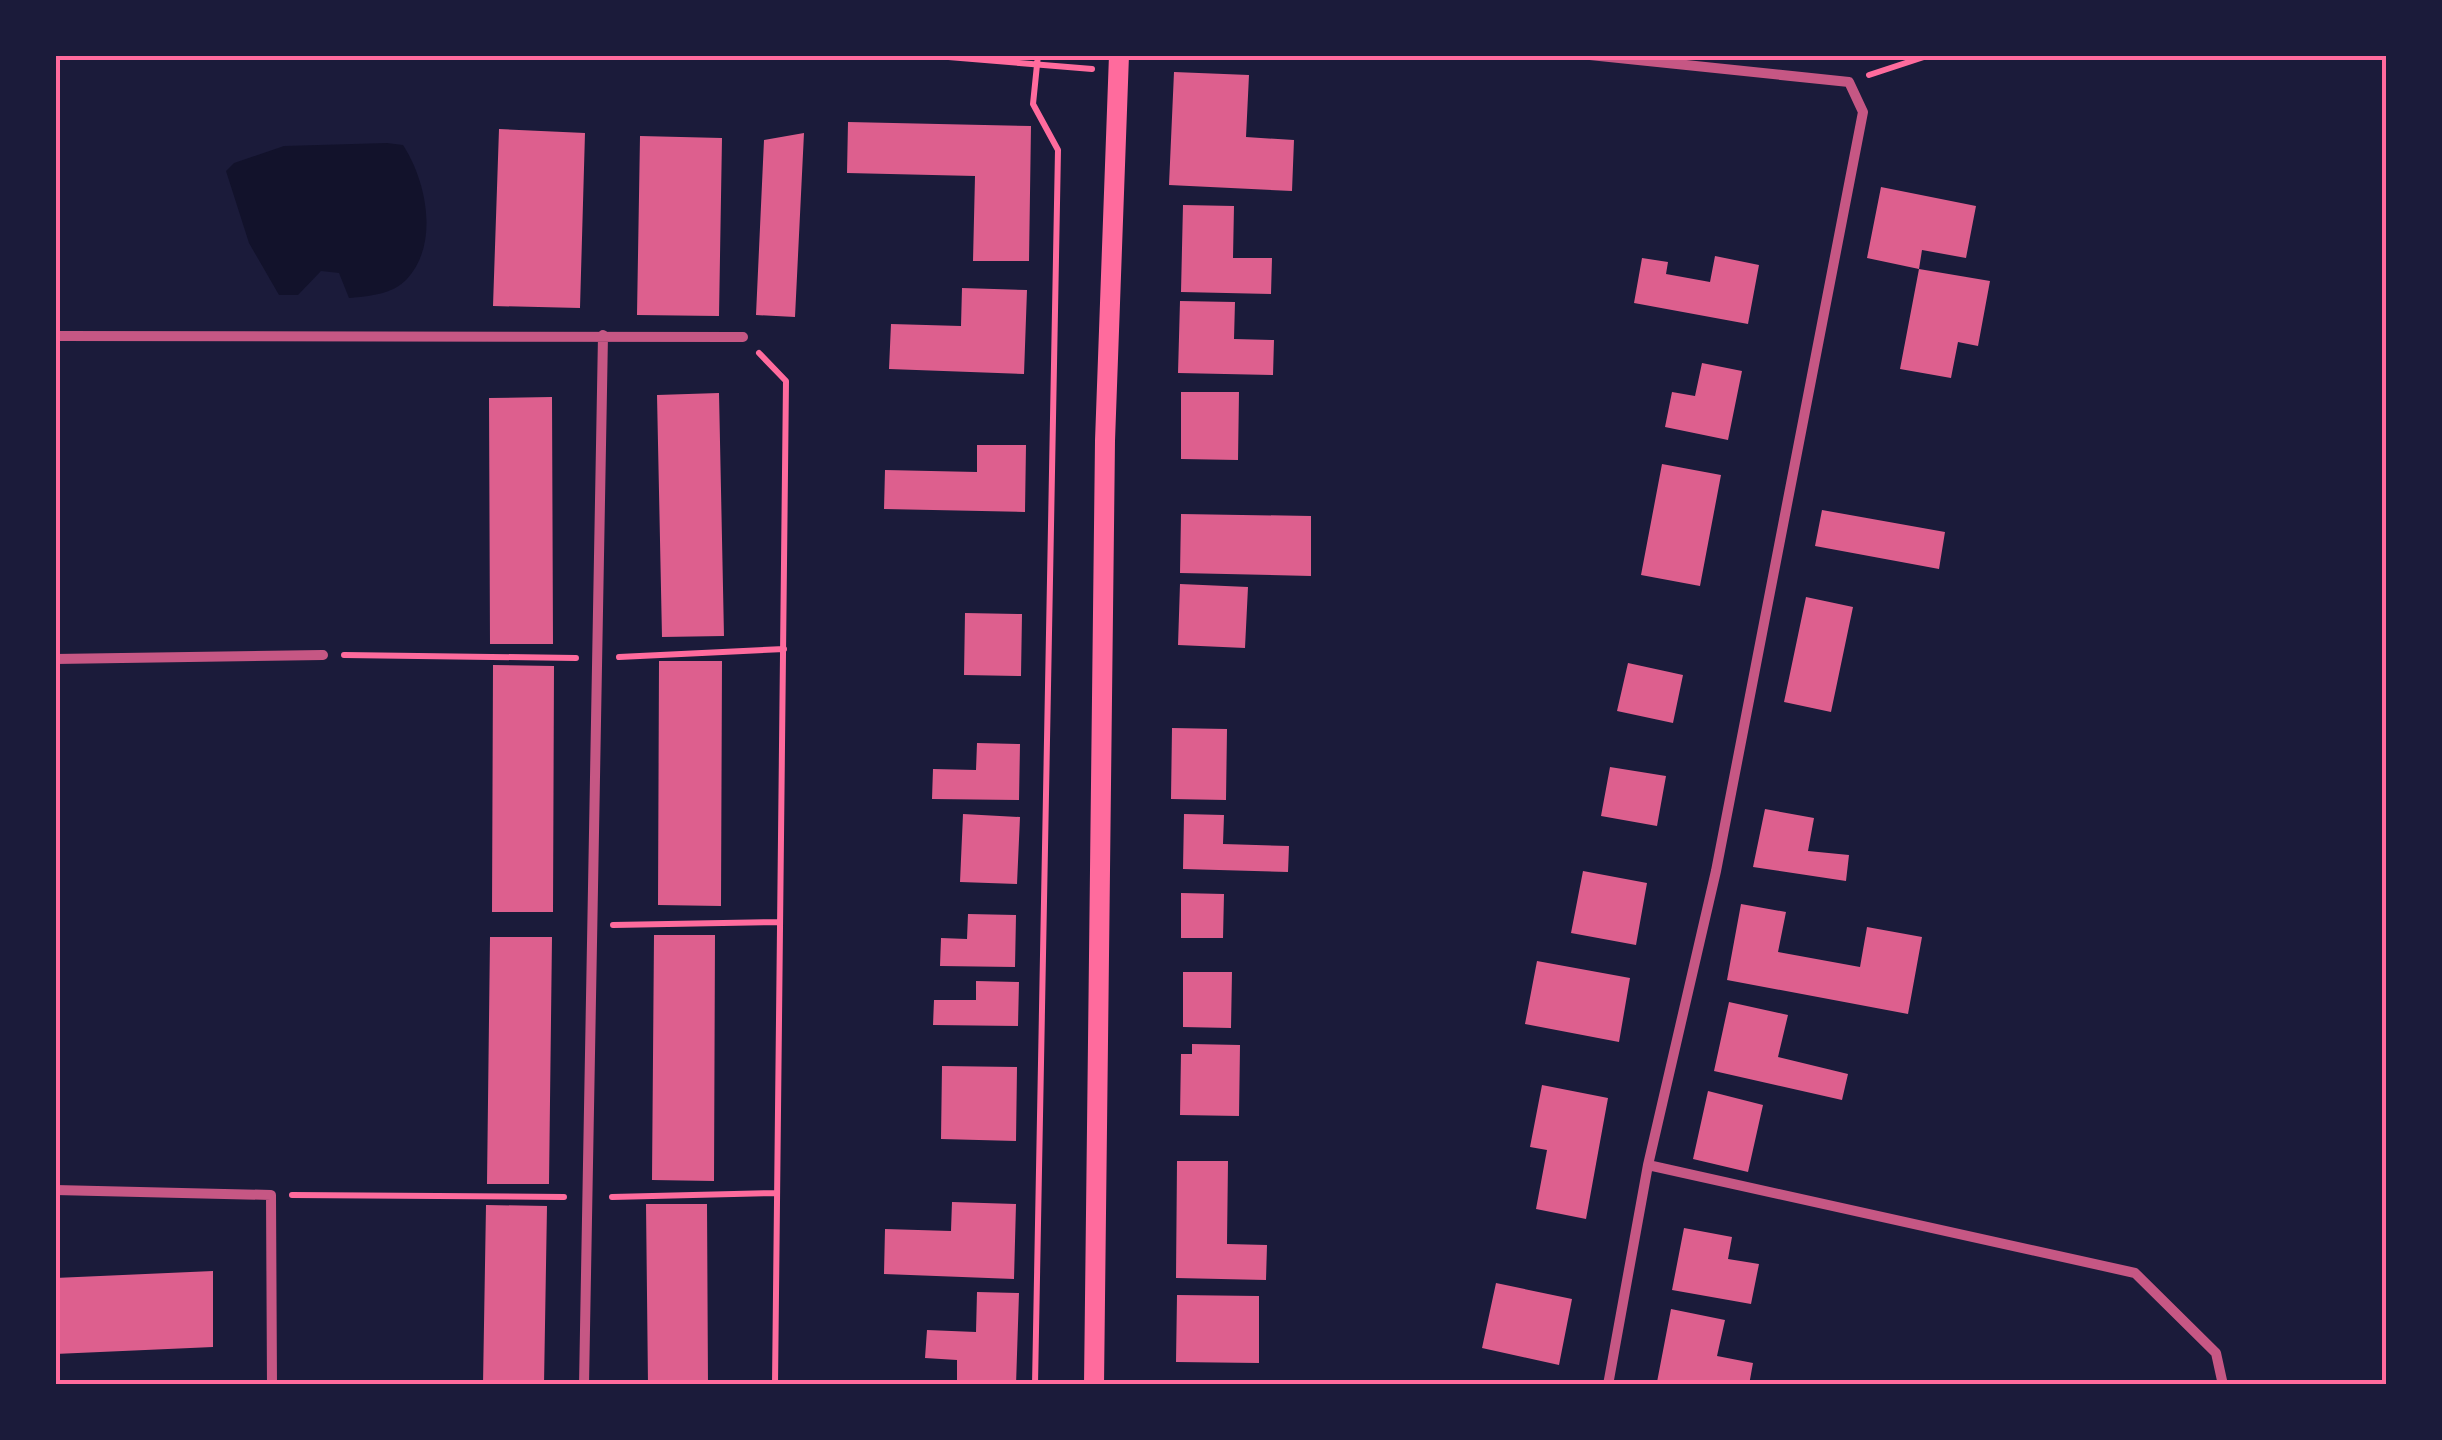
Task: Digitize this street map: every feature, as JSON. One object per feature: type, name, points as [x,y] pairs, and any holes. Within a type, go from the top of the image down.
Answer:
[{"type":"main road","points":[[1094,1385],[1105,441],[1119,62]]},
{"type":"street","points":[[1590,55],[1849,82],[1862,112],[1716,871],[1648,1165],[1608,1385]]},
{"type":"street","points":[[584,1385],[603,335]]},
{"type":"street","points":[[55,336],[743,337]]},
{"type":"street","points":[[55,659],[322,655]]},
{"type":"street","points":[[1648,1165],[2135,1273],[2216,1353],[2222,1385]]},
{"type":"street","points":[[55,1190],[271,1195],[272,1385]]},
{"type":"path","points":[[924,55],[1036,66],[1119,62]]},
{"type":"path","points":[[1035,1385],[1058,150],[1033,104],[1038,55]]},
{"type":"path","points":[[1849,82],[1930,55]]},
{"type":"path","points":[[743,337],[786,381],[775,1385]]},
{"type":"path","points":[[322,655],[596,658],[784,649]]},
{"type":"path","points":[[592,925],[780,922]]},
{"type":"path","points":[[271,1195],[588,1198],[777,1193]]},
{"type":"shaded area","points":[[403,145],[411,159],[426,212],[424,248],[407,279],[387,292],[349,298],[339,273],[321,271],[298,295],[279,295],[249,243],[226,171],[234,163],[284,146]]},
{"type":"building","points":[[1174,72],[1249,75],[1246,137],[1294,140],[1292,191],[1169,185]]},
{"type":"building","points":[[848,122],[1031,126],[1029,261],[973,261],[975,176],[847,173]]},
{"type":"building","points":[[499,129],[585,133],[580,308],[493,306]]},
{"type":"building","points":[[804,133],[795,317],[756,315],[764,140]]},
{"type":"building","points":[[640,136],[722,138],[719,316],[637,315]]},
{"type":"building","points":[[1881,187],[1976,206],[1966,258],[1922,250],[1919,269],[1867,258]]},
{"type":"building","points":[[1183,205],[1234,206],[1233,258],[1272,258],[1271,294],[1181,292]]},
{"type":"building","points":[[1715,256],[1759,265],[1748,324],[1634,303],[1642,258],[1668,262],[1666,274],[1710,282]]},
{"type":"building","points":[[1919,269],[1990,281],[1978,346],[1958,342],[1951,378],[1900,369]]},
{"type":"building","points":[[962,288],[1027,290],[1024,374],[889,369],[891,324],[961,326]]},
{"type":"building","points":[[1180,301],[1235,302],[1234,339],[1274,340],[1273,375],[1178,373]]},
{"type":"building","points":[[1702,363],[1742,371],[1728,440],[1665,427],[1672,392],[1695,396]]},
{"type":"building","points":[[1181,392],[1239,392],[1238,460],[1181,459]]},
{"type":"building","points":[[719,393],[724,636],[662,637],[657,395]]},
{"type":"building","points":[[552,397],[553,644],[490,644],[489,398]]},
{"type":"building","points":[[977,445],[1026,445],[1025,512],[884,509],[885,470],[977,472]]},
{"type":"building","points":[[1662,464],[1721,475],[1700,586],[1641,575]]},
{"type":"building","points":[[1822,510],[1945,532],[1939,569],[1815,546]]},
{"type":"building","points":[[1181,514],[1311,516],[1311,576],[1180,573]]},
{"type":"building","points":[[1180,584],[1248,587],[1245,648],[1178,645]]},
{"type":"building","points":[[1806,597],[1853,607],[1831,712],[1784,702]]},
{"type":"building","points":[[965,613],[1022,614],[1021,676],[964,675]]},
{"type":"building","points":[[659,661],[722,661],[721,906],[658,905]]},
{"type":"building","points":[[1628,663],[1683,675],[1673,723],[1617,711]]},
{"type":"building","points":[[493,665],[554,666],[553,912],[492,912]]},
{"type":"building","points":[[1172,728],[1227,729],[1226,800],[1171,799]]},
{"type":"building","points":[[977,743],[1020,744],[1019,800],[932,799],[933,769],[976,770]]},
{"type":"building","points":[[1610,767],[1666,776],[1657,826],[1601,816]]},
{"type":"building","points":[[1765,809],[1814,818],[1808,851],[1849,855],[1846,881],[1753,867]]},
{"type":"building","points":[[963,814],[1020,817],[1017,884],[960,882]]},
{"type":"building","points":[[1184,814],[1224,815],[1223,844],[1289,846],[1288,872],[1183,869]]},
{"type":"building","points":[[1583,871],[1647,883],[1636,945],[1571,933]]},
{"type":"building","points":[[1181,893],[1224,894],[1223,938],[1181,938]]},
{"type":"building","points":[[1741,904],[1786,912],[1778,952],[1860,967],[1867,927],[1922,937],[1908,1014],[1727,980]]},
{"type":"building","points":[[968,914],[1016,915],[1015,967],[940,966],[941,938],[967,939]]},
{"type":"building","points":[[654,935],[715,935],[714,1181],[652,1180]]},
{"type":"building","points":[[490,937],[552,937],[549,1184],[487,1184]]},
{"type":"building","points":[[1537,961],[1630,978],[1619,1042],[1525,1024]]},
{"type":"building","points":[[1183,972],[1232,972],[1231,1028],[1183,1027]]},
{"type":"building","points":[[976,981],[1019,982],[1018,1026],[933,1025],[934,1000],[976,1000]]},
{"type":"building","points":[[1729,1002],[1788,1015],[1778,1057],[1848,1074],[1842,1100],[1714,1071]]},
{"type":"building","points":[[1192,1044],[1240,1045],[1239,1116],[1180,1115],[1181,1054],[1192,1054]]},
{"type":"building","points":[[942,1066],[1017,1067],[1016,1141],[941,1139]]},
{"type":"building","points":[[1542,1085],[1608,1098],[1586,1219],[1536,1209],[1547,1150],[1530,1147]]},
{"type":"building","points":[[1708,1091],[1763,1105],[1748,1172],[1693,1159]]},
{"type":"building","points":[[1177,1161],[1228,1161],[1227,1244],[1267,1245],[1266,1280],[1176,1278]]},
{"type":"building","points":[[952,1202],[1016,1204],[1014,1279],[884,1274],[885,1229],[951,1231]]},
{"type":"building","points":[[646,1204],[707,1204],[708,1385],[648,1385]]},
{"type":"building","points":[[486,1205],[547,1206],[544,1385],[483,1385]]},
{"type":"building","points":[[1684,1228],[1732,1237],[1728,1259],[1759,1264],[1751,1304],[1672,1290]]},
{"type":"building","points":[[213,1271],[213,1347],[55,1354],[55,1278]]},
{"type":"building","points":[[1496,1283],[1572,1299],[1559,1365],[1482,1348]]},
{"type":"building","points":[[977,1292],[1019,1293],[1016,1385],[957,1385],[957,1360],[925,1358],[927,1330],[976,1332]]},
{"type":"building","points":[[1177,1295],[1259,1296],[1259,1363],[1176,1362]]},
{"type":"building","points":[[1671,1309],[1725,1320],[1717,1356],[1753,1363],[1749,1385],[1657,1382]]}]
